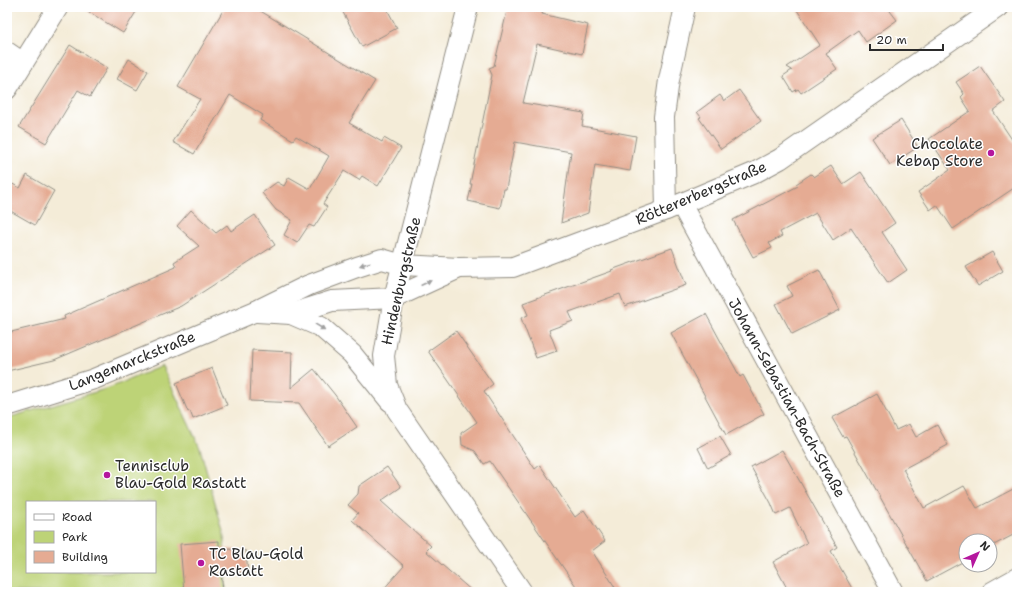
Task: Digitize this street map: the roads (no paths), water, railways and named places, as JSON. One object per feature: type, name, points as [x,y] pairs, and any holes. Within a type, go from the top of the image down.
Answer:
[{"type":"street","points":[[7,89],[15,58],[58,7]]},
{"type":"street","name":"Hindenburgstraße","points":[[468,7],[394,298],[384,356],[387,385],[397,410],[522,592]]},
{"type":"street","name":"Johann-Sebastian-Bach-Straße","points":[[685,7],[669,80],[664,117],[674,207],[893,592]]},
{"type":"street","name":"Röttererbergstraße","points":[[403,265],[459,268],[513,267],[674,207],[754,173],[780,159],[998,7]]},
{"type":"street","name":"Langemarckstraße","points":[[7,406],[94,379],[256,312],[309,286],[363,265],[382,259],[403,265]]},
{"type":"street","name":"Röttererbergstraße","points":[[394,298],[459,268]]},
{"type":"street","name":"Langemarckstraße","points":[[291,314],[332,301],[394,298]]},
{"type":"street","name":"Langemarckstraße","points":[[256,312],[291,314],[321,327],[352,354],[397,410]]},
{"type":"street","points":[[992,592],[1017,578]]},
{"type":"place","name":"Chocolate Kebap Store","points":[[991,153]]},
{"type":"place","name":"Tennisclub Blau-Gold Rastatt","points":[[107,475]]},
{"type":"place","name":"TC Blau-Gold Rastatt","points":[[201,563]]}]
